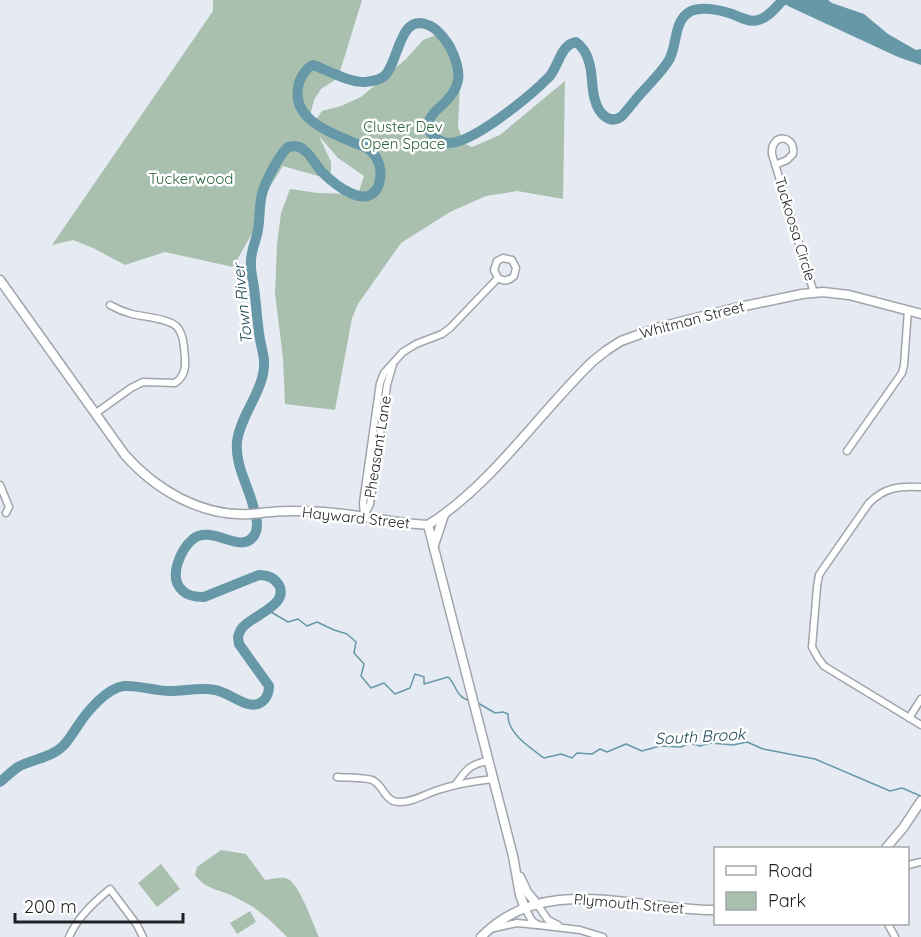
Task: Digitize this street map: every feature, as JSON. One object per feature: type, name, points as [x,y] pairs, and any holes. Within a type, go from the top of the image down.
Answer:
[{"type":"street","name":"Tuckoosa Circle","points":[[776,165],[790,159],[793,154],[791,142],[786,139],[779,139],[775,142],[772,151],[776,165],[814,293]]},
{"type":"street","name":"Pheasant Lane","points":[[364,516],[363,503],[377,431],[381,380],[385,371],[405,350],[447,331],[498,278]]},
{"type":"street","name":"Hayward Street","points":[[0,280],[130,461],[159,486],[179,498],[202,508],[227,513],[310,511],[428,525],[525,908]]},
{"type":"street","name":"Whitman Street","points":[[428,525],[445,515],[495,467],[586,368],[614,345],[630,337],[680,321],[814,293],[849,295],[921,314]]},
{"type":"street","points":[[96,413],[143,381],[175,383],[182,377],[185,368],[184,343],[176,325],[126,312],[110,305]]},
{"type":"street","points":[[847,451],[902,373],[908,310]]},
{"type":"street","points":[[0,485],[8,502],[9,507],[6,513]]},
{"type":"street","points":[[921,487],[893,488],[877,495],[823,569],[819,575],[817,587],[812,647],[824,666],[921,726]]},
{"type":"street","points":[[434,545],[445,515]]},
{"type":"street","points":[[909,718],[921,699]]},
{"type":"street","points":[[455,785],[466,770],[478,763],[488,761]]},
{"type":"street","points":[[337,777],[373,780],[380,786],[387,798],[397,802],[416,799],[466,782],[493,779]]},
{"type":"street","points":[[888,847],[921,801]]},
{"type":"street","name":"Hayward Street","points":[[516,870],[525,889],[537,904]]},
{"type":"street","points":[[69,937],[76,923],[86,911],[110,889],[137,925],[143,937]]},
{"type":"street","name":"Plymouth Street","points":[[485,934],[501,920],[525,908],[556,900],[590,898],[714,910]]},
{"type":"street","points":[[537,904],[548,920],[564,927]]},
{"type":"street","points":[[525,908],[534,922],[548,927]]},
{"type":"street","points":[[485,934],[511,923],[564,927],[603,937]]},
{"type":"green space","points":[[213,0],[362,0],[338,78],[321,89],[314,100],[310,116],[313,124],[322,111],[361,97],[406,59],[423,40],[441,33],[453,43],[461,63],[458,127],[464,143],[472,147],[500,135],[565,81],[563,199],[517,191],[486,196],[450,212],[401,243],[358,304],[352,318],[335,410],[285,404],[283,358],[275,294],[281,213],[290,189],[318,193],[358,194],[364,176],[338,158],[319,136],[331,162],[331,172],[318,176],[283,166],[269,188],[254,230],[233,267],[165,252],[125,265],[73,240],[52,245],[213,11]]},
{"type":"green space","points":[[221,850],[246,854],[265,880],[282,878],[293,883],[302,897],[319,937],[287,937],[269,919],[253,908],[199,880],[195,875],[197,867]]},
{"type":"green space","points":[[161,864],[180,889],[157,907],[138,883]]},
{"type":"green space","points":[[250,911],[256,922],[237,934],[230,923]]},
{"type":"water","points":[[780,0],[828,0],[864,14],[888,34],[916,50],[921,49],[921,65],[898,57],[790,7]]},
{"type":"waterway","name":"Town River","points":[[0,782],[18,767],[47,756],[63,746],[97,702],[117,688],[130,686],[170,691],[209,689],[220,691],[253,705],[261,703],[268,694],[269,686],[239,644],[238,637],[244,626],[270,608],[279,598],[281,592],[277,582],[265,575],[259,575],[204,597],[198,597],[183,591],[178,585],[176,571],[180,556],[188,544],[200,535],[217,536],[240,542],[253,537],[257,529],[255,511],[239,465],[237,441],[264,371],[251,264],[262,194],[273,169],[288,147],[295,146],[307,153],[327,177],[351,193],[368,196],[379,184],[379,164],[371,151],[321,127],[303,111],[298,100],[298,88],[307,69],[313,65],[358,82],[379,79],[388,71],[400,42],[411,26],[418,23],[431,26],[450,47],[457,65],[458,80],[453,93],[432,115],[428,129],[441,141],[454,142],[482,130],[529,95],[549,77],[566,47],[576,42],[583,48],[588,59],[596,105],[605,116],[617,119],[667,64],[681,20],[685,15],[691,11],[706,9],[755,21],[768,15],[783,0]]},
{"type":"waterway","name":"South Brook","points":[[269,608],[271,612],[288,622],[298,619],[307,626],[317,622],[347,634],[356,642],[354,653],[364,664],[361,676],[371,688],[384,683],[395,694],[410,688],[415,674],[424,677],[424,684],[448,677],[461,697],[470,701]]},
{"type":"waterway","name":"South Brook","points":[[478,703],[495,713],[508,714],[515,733],[544,758],[561,754],[572,758],[577,753],[592,754],[600,749],[607,752],[626,744],[642,751],[660,746],[681,747],[690,743],[700,746],[711,743],[733,745],[747,742],[763,749],[815,759],[890,791],[902,788],[921,796]]},
{"type":"park label","name":"Cluster Dev Open Space","points":[[403,136]]},
{"type":"park label","name":"Tuckerwood","points":[[191,179]]}]
